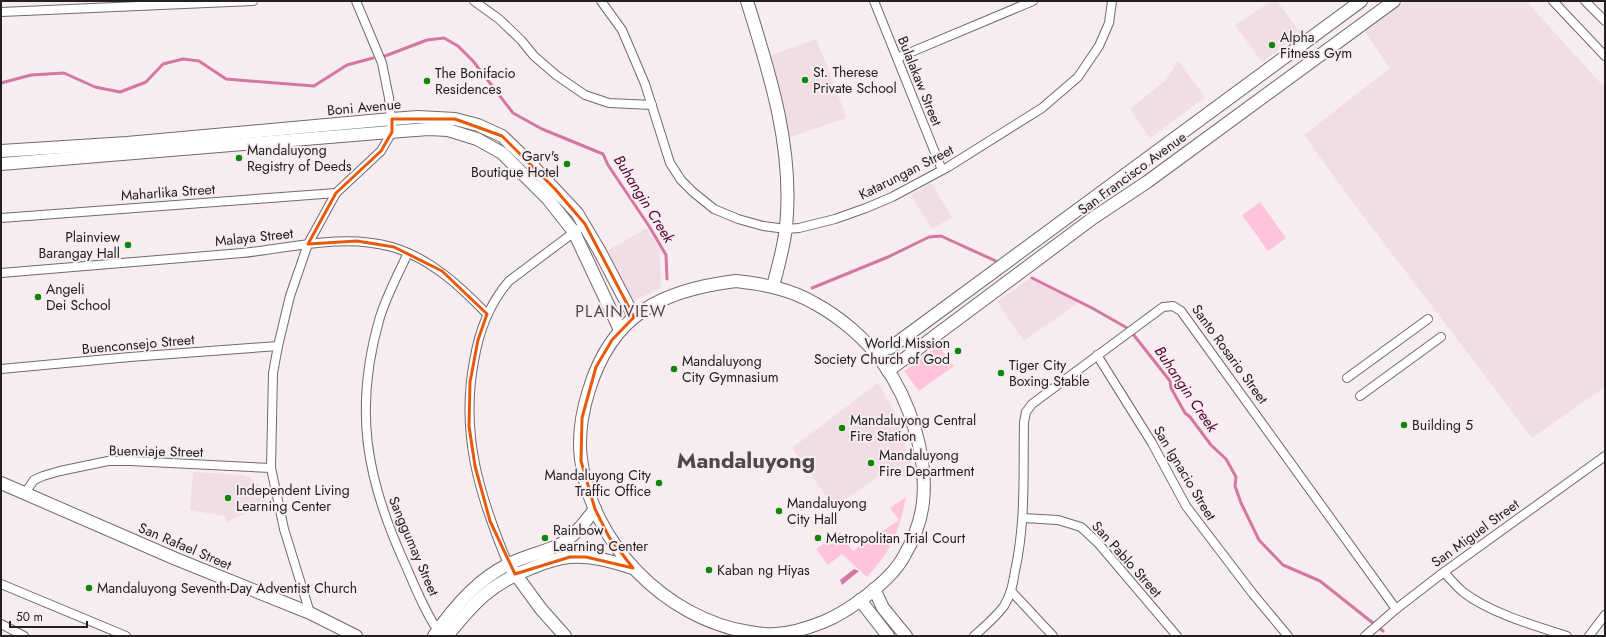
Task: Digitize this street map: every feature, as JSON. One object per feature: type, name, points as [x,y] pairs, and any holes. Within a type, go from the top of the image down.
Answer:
[{"type":"main road","points":[[747,1],[767,67],[782,128],[788,181],[786,229],[773,286]]},
{"type":"main road","name":"San Francisco Avenue","points":[[873,351],[890,348],[1361,1]]},
{"type":"main road","name":"San Francisco Avenue","points":[[888,370],[1093,218],[1147,182],[1394,1]]},
{"type":"main road","name":"Boni Avenue","points":[[1,151],[148,141],[418,117],[455,119],[478,125],[502,136],[555,189],[585,224],[634,317]]},
{"type":"main road","name":"Boni Avenue","points":[[1,164],[429,129],[448,130],[477,139],[502,153],[548,199],[574,232],[620,330]]},
{"type":"main road","points":[[736,281],[773,286],[813,302],[835,316],[873,351],[888,370],[904,398],[921,456],[924,488],[923,504],[917,528],[900,563],[888,577],[848,610],[812,627],[780,634],[737,630],[717,625],[682,607],[649,583],[633,568],[609,538],[595,509],[585,480],[581,461],[580,442],[582,418],[596,367],[612,340],[634,317],[650,305],[664,298],[704,286],[736,281]]},
{"type":"main road","name":"San Rafael Street","points":[[1,483],[176,559],[310,613],[356,636]]},
{"type":"main road","points":[[440,635],[473,589],[559,545],[581,527],[595,509]]},
{"type":"main road","points":[[511,569],[570,557],[586,557],[610,561],[633,568]]},
{"type":"main road","points":[[511,569],[565,636]]},
{"type":"main road","points":[[874,589],[883,608],[906,636]]},
{"type":"main road","points":[[860,600],[888,636]]},
{"type":"street","points":[[1,12],[253,1]]},
{"type":"street","points":[[310,613],[284,529],[271,468],[272,395],[278,346],[290,296],[308,244],[336,193],[381,151],[392,132],[390,98],[382,63],[356,1]]},
{"type":"street","points":[[474,1],[499,19],[521,40],[534,56],[556,75],[585,95],[609,104],[652,105]]},
{"type":"street","name":"Katarungan Street","points":[[601,1],[622,30],[645,84],[670,163],[681,180],[693,192],[714,208],[738,219],[763,226],[786,229],[799,228],[820,222],[866,208],[892,197],[942,170],[1042,108],[1078,77],[1100,46],[1109,23],[1112,1]]},
{"type":"street","name":"Bulalakaw Street","points":[[874,1],[942,170]]},
{"type":"street","points":[[897,58],[1034,1]]},
{"type":"street","points":[[1553,1],[1605,56]]},
{"type":"street","points":[[1586,1],[1605,20]]},
{"type":"street","name":"Maharlika Street","points":[[1,218],[336,193]]},
{"type":"street","points":[[511,569],[490,521],[483,499],[475,466],[469,426],[470,382],[478,340],[487,314],[509,282],[585,224]]},
{"type":"street","name":"Malaya Street","points":[[1,273],[244,252],[337,240],[357,241],[378,244],[408,253],[442,271],[469,294],[487,314]]},
{"type":"street","name":"Sanggumay Street","points":[[408,253],[381,316],[371,352],[365,424],[374,482],[385,519],[413,583],[440,635]]},
{"type":"street","name":"Santo Rosario Street","points":[[974,636],[1000,611],[1011,591],[1019,554],[1023,518],[1024,422],[1026,412],[1032,404],[1130,331],[1164,307],[1173,306],[1181,311],[1396,609]]},
{"type":"street","points":[[1347,378],[1428,319]]},
{"type":"street","points":[[1360,396],[1441,337]]},
{"type":"street","name":"Buenconsejo Street","points":[[1,369],[130,357],[278,346]]},
{"type":"street","name":"San Ignacio Street","points":[[1097,355],[1152,443],[1186,506],[1248,588],[1288,636]]},
{"type":"street","name":"San Miguel Street","points":[[1365,636],[1372,628],[1444,572],[1605,456]]},
{"type":"street","name":"Buenviaje Street","points":[[25,493],[34,480],[43,476],[60,471],[108,462],[130,461],[271,468]]},
{"type":"street","name":"San Pablo Street","points":[[1023,518],[1058,520],[1081,527],[1098,543],[1177,636]]},
{"type":"street","points":[[1444,572],[1464,592],[1481,602],[1527,623],[1567,636]]},
{"type":"street","points":[[1,584],[126,636]]},
{"type":"street","points":[[1011,591],[1053,636]]},
{"type":"street","points":[[1589,636],[1605,615]]},
{"type":"street","points":[[1,624],[24,636]]},
{"type":"highlighted area","points":[[392,119],[455,119],[502,136],[555,189],[585,224],[634,317],[612,340],[596,367],[582,418],[581,461],[595,509],[609,537],[633,568],[586,557],[570,557],[515,574],[490,521],[475,466],[469,426],[470,382],[478,340],[487,314],[442,271],[394,247],[357,241],[308,244],[336,193],[381,151],[392,132]]},
{"type":"shaded area","points":[[1272,1],[1277,1],[1301,34],[1262,62],[1235,25]]},
{"type":"shaded area","points":[[1406,1],[1526,1],[1605,88],[1605,387],[1532,438],[1349,197],[1304,135],[1390,68],[1365,32]]},
{"type":"shaded area","name":"St. Therese Private School","points":[[816,39],[847,118],[788,138],[784,105],[771,55]]},
{"type":"shaded area","points":[[1178,61],[1205,97],[1150,138],[1130,109],[1166,80]]},
{"type":"shaded area","points":[[931,183],[952,217],[932,229],[911,195]]},
{"type":"shaded area","points":[[1260,202],[1286,238],[1268,251],[1242,215]]},
{"type":"shaded area","points":[[647,228],[660,250],[661,288],[631,302],[605,252]]},
{"type":"shaded area","points":[[1029,279],[1079,302],[1024,341],[997,302]]},
{"type":"shaded area","points":[[939,346],[954,366],[919,391],[904,371]]},
{"type":"shaded area","points":[[878,383],[893,409],[903,435],[907,456],[908,477],[895,478],[889,470],[834,507],[792,448]]},
{"type":"shaded area","name":"Independent Living Learning Center","points":[[193,472],[244,475],[252,479],[260,486],[268,503],[227,522],[224,516],[190,510]]},
{"type":"shaded area","points":[[906,497],[897,531],[893,540],[875,568],[867,577],[842,554],[828,565],[816,549],[840,532],[853,551],[899,520],[890,508]]},
{"type":"shaded area","points":[[854,569],[859,571],[842,585],[840,580]]},
{"type":"waterway","name":"Buhangin Creek","points":[[385,56],[427,40],[444,38],[458,46],[473,61],[513,113],[542,129],[603,154],[608,165],[649,226],[666,255],[667,279]]},
{"type":"waterway","name":"Buhangin Creek","points":[[1,83],[31,75],[64,73],[95,87],[120,92],[146,82],[163,64],[183,59],[199,61],[226,79],[314,86],[347,65],[373,58]]},
{"type":"waterway","name":"Buhangin Creek","points":[[812,288],[888,257],[929,237],[941,236],[998,262]]},
{"type":"waterway","name":"Buhangin Creek","points":[[1032,278],[1092,308],[1129,329],[1170,381],[1171,388],[1185,413],[1190,417],[1211,445],[1226,459],[1236,477],[1235,486],[1241,503],[1259,540],[1283,565],[1320,581],[1383,631]]},
{"type":"place","name":"Alpha Fitness Gym","points":[[1272,45]]},
{"type":"place","name":"St. Therese Private School","points":[[805,80]]},
{"type":"place","name":"The Bonifacio Residences","points":[[427,81]]},
{"type":"place","name":"Mandaluyong Registry of Deeds","points":[[239,158]]},
{"type":"place","name":"Garv's Boutique Hotel","points":[[567,164]]},
{"type":"place","name":"Plainview Barangay Hall","points":[[128,245]]},
{"type":"place","name":"Angeli Dei School","points":[[38,297]]},
{"type":"place","name":"World Mission Society Church of God","points":[[958,351]]},
{"type":"place","name":"Mandaluyong City Gymnasium","points":[[674,369]]},
{"type":"place","name":"Tiger City Boxing Stable","points":[[1001,373]]},
{"type":"place","name":"Building 5","points":[[1404,425]]},
{"type":"place","name":"Mandaluyong Central Fire Station","points":[[842,428]]},
{"type":"place","name":"Mandaluyong Fire Department","points":[[871,463]]},
{"type":"place","name":"Mandaluyong City Traffic Office","points":[[659,483]]},
{"type":"place","name":"Independent Living Learning Center","points":[[228,498]]},
{"type":"place","name":"Mandaluyong City Hall","points":[[779,511]]},
{"type":"place","name":"Rainbow Learning Center","points":[[545,538]]},
{"type":"place","name":"Metropolitan Trial Court","points":[[818,538]]},
{"type":"place","name":"Kaban ng Hiyas","points":[[709,570]]},
{"type":"place","name":"Mandaluyong Seventh-Day Adventist Church","points":[[89,588]]},
{"type":"district","name":"PLAINVIEW","points":[[621,311]]},
{"type":"district","name":"Mandaluyong","points":[[746,460]]}]
